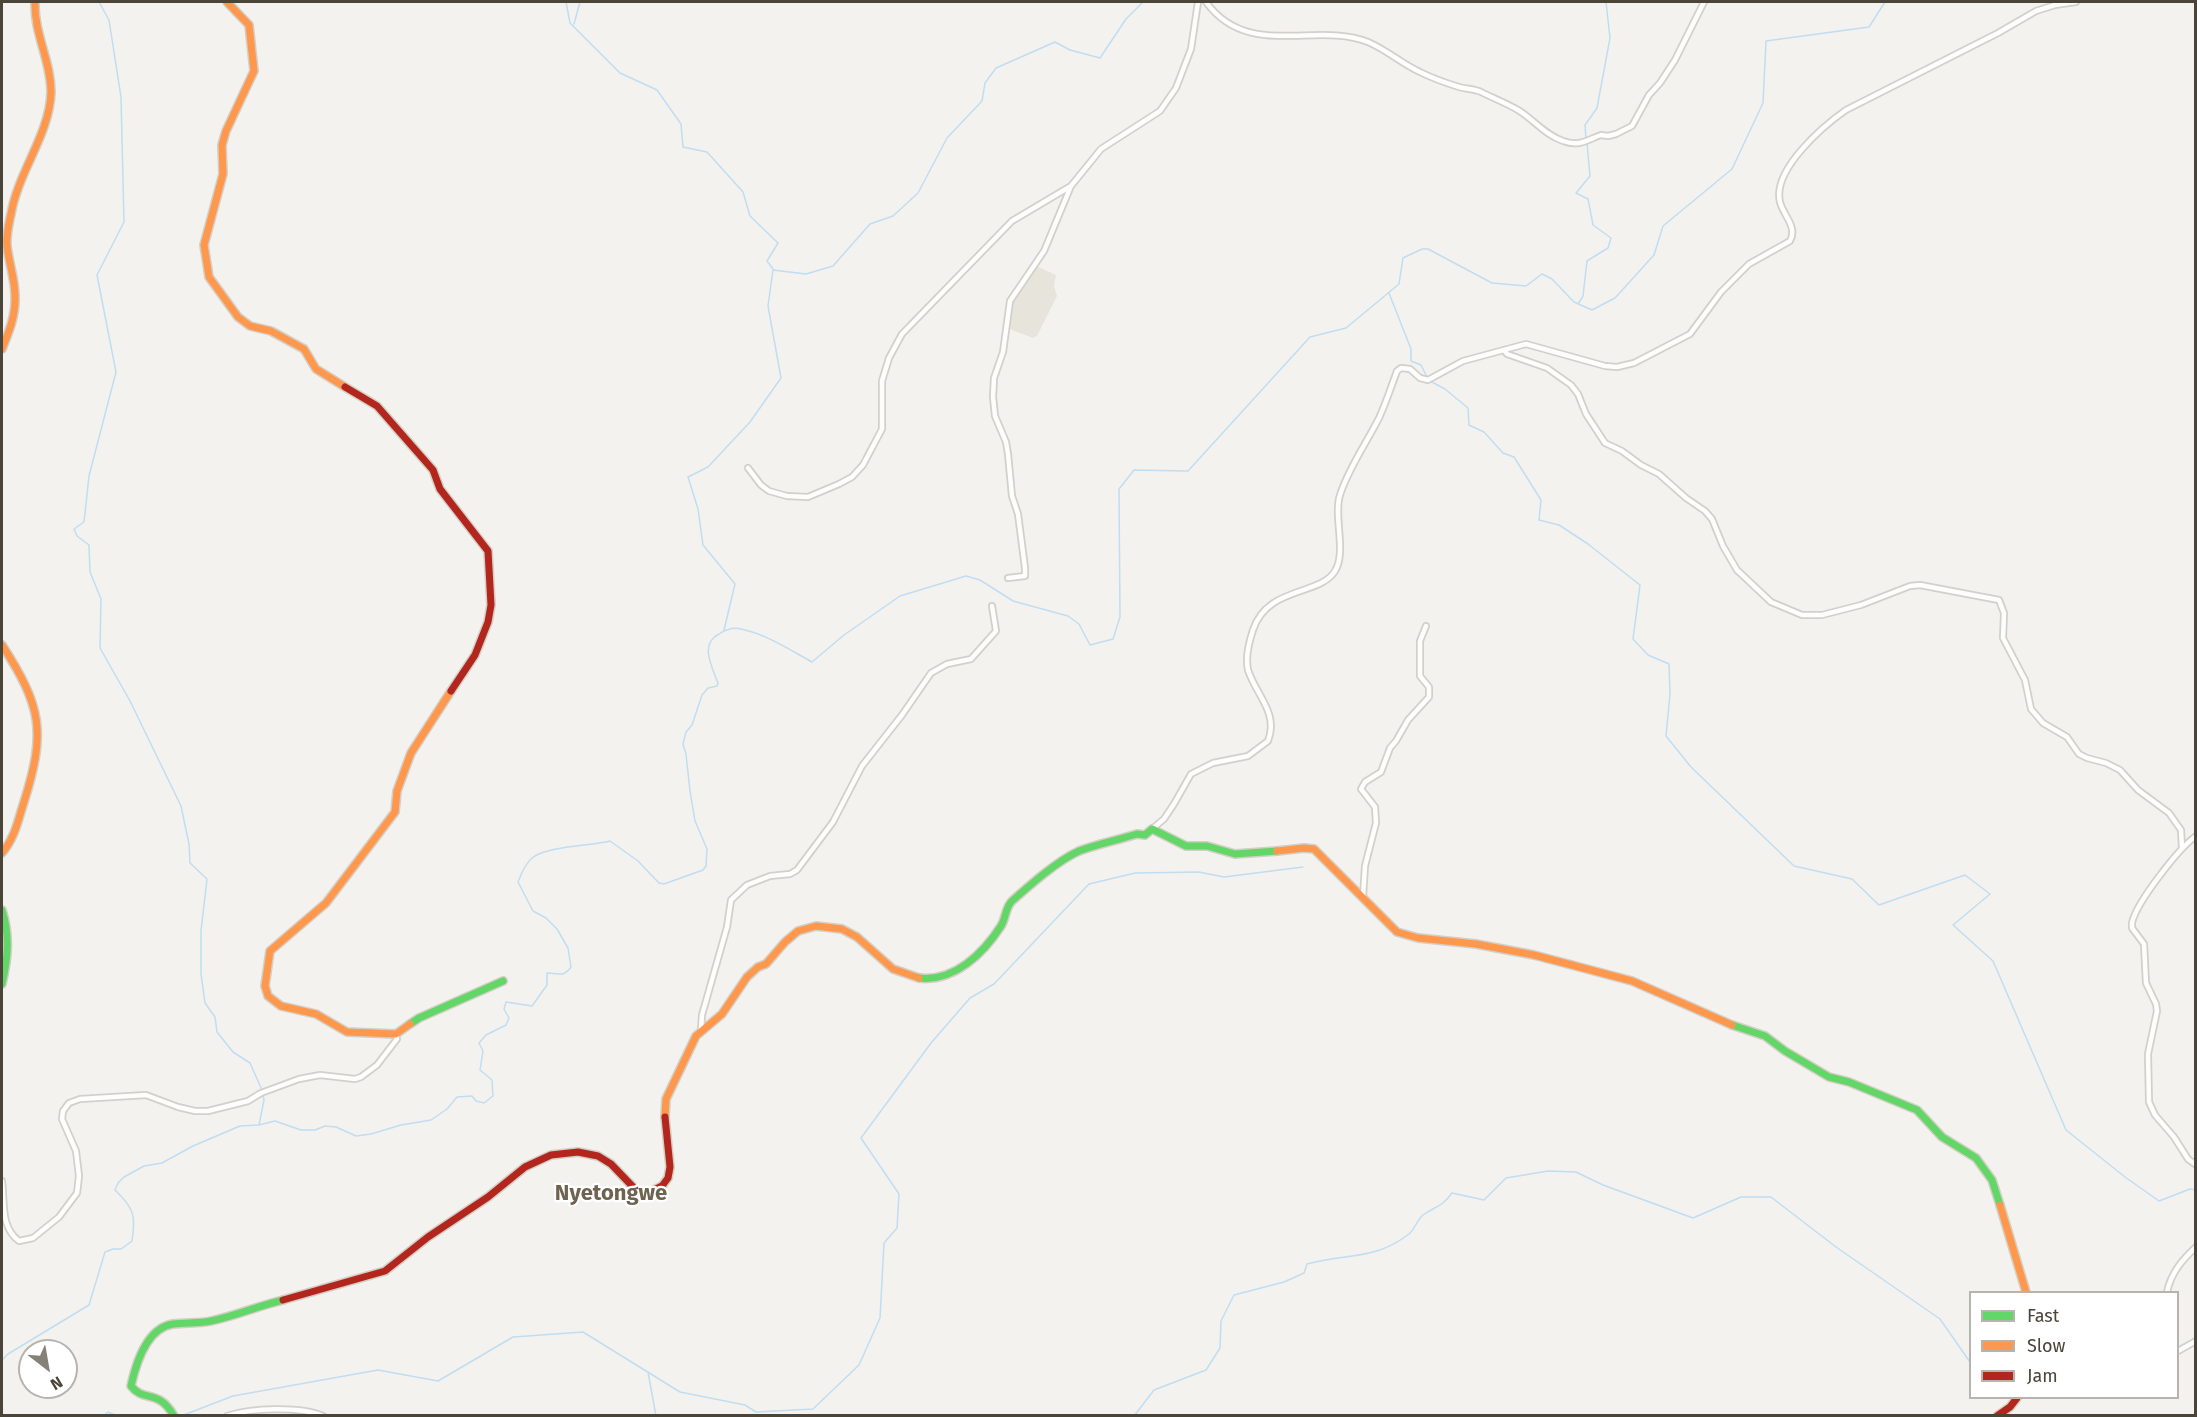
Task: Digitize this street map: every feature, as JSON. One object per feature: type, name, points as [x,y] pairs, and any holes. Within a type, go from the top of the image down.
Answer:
[{"type":"street","points":[[2,348],[16,310],[16,291],[7,239],[17,190],[44,125],[51,99],[47,68],[34,22],[35,2]]},
{"type":"street","points":[[227,2],[249,25],[254,71],[226,131],[222,146],[223,174],[204,245],[209,277],[238,317],[250,326],[271,331],[304,349],[316,369],[377,406],[433,470],[440,489],[488,551],[491,605],[488,622],[475,656],[411,753],[397,791],[395,812],[326,903],[270,951],[265,986],[268,996],[279,1005],[316,1014],[347,1032],[396,1034],[419,1018],[503,981]]},
{"type":"street","points":[[1008,578],[1025,576],[1006,442],[995,416],[994,378],[1003,352],[1010,301],[1044,251],[1071,186],[1101,149],[1160,111],[1176,88],[1191,49],[1198,2]]},
{"type":"street","points":[[1206,2],[1216,15],[1244,30],[1276,37],[1353,37],[1371,43],[1420,72],[1460,87],[1480,91],[1500,100],[1521,111],[1536,125],[1563,141],[1583,144],[1593,138],[1616,134],[1632,126],[1649,95],[1676,60],[1704,2]]},
{"type":"street","points":[[700,1029],[724,1010],[739,984],[759,966],[766,964],[799,930],[823,927],[845,929],[884,963],[915,978],[925,981],[934,980],[948,975],[972,959],[1002,924],[1010,903],[1048,871],[1080,851],[1137,834],[1145,835],[1164,819],[1191,774],[1213,763],[1248,756],[1268,741],[1271,727],[1269,709],[1248,668],[1247,657],[1254,627],[1260,617],[1275,602],[1320,583],[1330,577],[1337,568],[1340,495],[1381,415],[1397,371],[1404,367],[1420,378],[1428,380],[1463,361],[1526,344],[1605,366],[1617,367],[1634,363],[1679,340],[1690,334],[1721,292],[1749,264],[1790,241],[1791,226],[1779,200],[1782,185],[1790,165],[1811,139],[1830,121],[1846,110],[1998,33],[2036,11],[2076,2]]},
{"type":"street","points":[[748,468],[761,485],[769,491],[787,496],[808,497],[852,477],[863,465],[882,429],[882,381],[889,358],[902,334],[1012,221],[1071,186]]},
{"type":"street","points":[[1504,350],[1507,354],[1547,368],[1571,385],[1605,443],[1659,474],[1705,511],[1712,519],[1737,570],[1772,602],[1781,607],[1802,615],[1822,615],[1862,605],[1910,586],[1920,585],[1999,600],[2004,613],[2003,638],[2025,680],[2031,709],[2043,723],[2067,737],[2069,743],[2079,754],[2120,770],[2138,790],[2169,813],[2181,830],[2182,848]]},
{"type":"street","points":[[174,1416],[162,1398],[136,1393],[131,1386],[141,1357],[155,1332],[164,1326],[213,1321],[343,1282],[378,1275],[436,1230],[489,1196],[525,1167],[551,1155],[571,1152],[603,1159],[613,1166],[628,1185],[639,1192],[653,1191],[663,1186],[672,1168],[667,1148],[666,1095],[700,1029],[727,927],[730,900],[747,885],[770,876],[790,874],[798,870],[833,822],[862,766],[902,715],[926,678],[936,669],[947,664],[971,659],[996,631],[992,606]]},
{"type":"street","points":[[1363,897],[1367,858],[1376,823],[1375,807],[1361,789],[1365,782],[1381,772],[1390,748],[1408,720],[1429,697],[1429,687],[1420,676],[1420,641],[1426,626]]},
{"type":"street","points":[[2,645],[27,686],[40,728],[34,768],[27,793],[12,838],[2,853]]},
{"type":"street","points":[[1152,829],[1186,846],[1207,846],[1235,854],[1257,854],[1293,848],[1314,849],[1397,932],[1534,955],[1632,981],[1726,1023],[1765,1036],[1785,1051],[1829,1077],[1849,1082],[1917,1110],[1942,1137],[1970,1152],[1985,1168],[1992,1180],[2025,1291]]},
{"type":"street","points":[[2196,836],[2182,848],[2152,885],[2132,920],[2132,926],[2144,944],[2146,983],[2157,1011],[2148,1054],[2149,1102],[2155,1115],[2174,1137],[2188,1159],[2196,1165]]},
{"type":"street","points":[[2,910],[9,934],[9,949],[2,984]]},
{"type":"street","points":[[2,1180],[5,1224],[9,1234],[19,1241],[33,1238],[59,1217],[77,1194],[79,1176],[76,1151],[62,1119],[63,1111],[69,1103],[80,1099],[146,1095],[195,1111],[237,1105],[262,1092],[299,1079],[320,1075],[355,1079],[368,1074],[397,1039],[396,1034]]},
{"type":"street","points":[[2168,1291],[2174,1272],[2183,1259],[2196,1247]]},
{"type":"street","points":[[2179,1350],[2196,1341]]},
{"type":"street","points":[[1997,1416],[2010,1407],[2016,1399]]},
{"type":"street","points":[[227,1416],[241,1411],[257,1410],[309,1411],[323,1416]]},
{"type":"shaded area","points":[[1036,266],[1056,275],[1054,286],[1057,296],[1037,336],[1033,338],[1007,328],[1009,304]]},
{"type":"waterway","points":[[99,2],[109,20],[121,97],[124,222],[97,275],[116,372],[89,476],[84,522],[74,529],[77,536],[89,545],[90,572],[101,599],[100,648],[130,701],[181,806],[189,844],[190,863],[207,879],[201,931],[201,974],[205,1003],[215,1017],[217,1032],[233,1052],[250,1063],[262,1090]]},
{"type":"waterway","points":[[566,2],[570,23],[620,73],[657,90],[681,124],[683,147],[707,152],[743,192],[750,216],[778,243],[767,261],[773,269]]},
{"type":"waterway","points":[[574,24],[580,2]]},
{"type":"waterway","points":[[724,630],[735,584],[703,545],[698,509],[688,477],[708,467],[750,422],[781,378],[768,306],[773,270],[806,274],[833,266],[870,224],[893,216],[918,193],[947,138],[982,101],[985,83],[996,68],[1055,42],[1070,50],[1100,58],[1126,19],[1143,2]]},
{"type":"waterway","points":[[1586,139],[1585,125],[1597,108],[1610,38],[1606,2]]},
{"type":"waterway","points":[[2,1360],[8,1354],[89,1305],[105,1252],[121,1249],[132,1241],[134,1225],[132,1213],[130,1207],[115,1190],[124,1177],[144,1166],[162,1163],[193,1146],[240,1126],[275,1121],[301,1130],[315,1130],[325,1126],[336,1127],[356,1136],[431,1120],[447,1109],[457,1097],[472,1096],[476,1101],[484,1103],[493,1096],[492,1080],[480,1070],[483,1051],[479,1043],[486,1035],[506,1025],[509,1018],[504,1009],[506,1002],[532,1006],[547,985],[547,973],[563,974],[571,967],[568,948],[557,929],[546,918],[533,911],[518,882],[523,869],[530,860],[547,851],[610,841],[638,861],[659,883],[664,884],[703,870],[706,866],[707,849],[695,821],[683,744],[702,695],[708,688],[717,686],[718,683],[710,663],[708,650],[713,638],[726,630],[735,628],[750,631],[769,638],[812,662],[844,635],[900,596],[966,576],[980,580],[1013,601],[1068,616],[1079,624],[1090,645],[1113,639],[1120,617],[1119,489],[1134,470],[1188,471],[1310,337],[1346,328],[1399,284],[1403,258],[1422,249],[1428,249],[1492,283],[1526,286],[1542,274],[1552,279],[1574,302],[1592,310],[1615,298],[1654,255],[1663,226],[1732,169],[1763,103],[1766,41],[1869,27],[1885,2]]},
{"type":"waterway","points":[[1578,304],[1583,296],[1587,261],[1608,248],[1611,238],[1593,225],[1588,199],[1576,193],[1590,176],[1587,143]]},
{"type":"waterway","points":[[1389,293],[1411,349],[1411,361],[1421,365],[1427,377]]},
{"type":"waterway","points":[[1430,381],[1445,389],[1468,408],[1469,425],[1484,432],[1503,453],[1514,457],[1541,500],[1539,520],[1559,525],[1588,544],[1640,585],[1633,639],[1648,655],[1669,664],[1670,694],[1666,736],[1691,767],[1794,866],[1852,879],[1879,905],[1965,875],[1990,894],[1953,925],[1993,961],[2066,1130],[2159,1201],[2190,1189],[2196,1190]]},
{"type":"waterway","points":[[181,1416],[233,1396],[378,1370],[438,1381],[513,1337],[583,1332],[680,1392],[745,1405],[756,1412],[813,1409],[859,1365],[880,1318],[884,1243],[897,1228],[899,1194],[861,1138],[931,1043],[970,998],[994,984],[1089,884],[1135,873],[1199,872],[1224,877],[1303,867]]},
{"type":"waterway","points":[[259,1125],[263,1095]]},
{"type":"waterway","points":[[1134,1416],[1154,1390],[1206,1370],[1220,1348],[1221,1321],[1234,1295],[1284,1282],[1304,1273],[1307,1264],[1384,1249],[1409,1234],[1423,1215],[1442,1204],[1452,1193],[1484,1200],[1506,1178],[1548,1171],[1576,1172],[1603,1185],[1693,1218],[1741,1197],[1771,1197],[1836,1247],[1940,1319],[1969,1361]]},
{"type":"waterway","points":[[648,1372],[656,1416]]},
{"type":"waterway","points":[[103,1416],[108,1412],[117,1416]]},
{"type":"traffic: fast","points":[[919,978],[944,976],[966,964],[994,936],[1003,923],[1012,901],[1053,867],[1079,851],[1137,834],[1145,835],[1152,829],[1186,846],[1207,846],[1235,854],[1277,851]]},
{"type":"traffic: fast","points":[[2,910],[7,947],[2,984]]},
{"type":"traffic: fast","points":[[410,1024],[503,981]]},
{"type":"traffic: fast","points":[[1732,1025],[1765,1036],[1785,1051],[1829,1077],[1849,1082],[1917,1110],[1942,1137],[1976,1158],[1992,1180],[2000,1205]]},
{"type":"traffic: fast","points":[[174,1416],[162,1402],[141,1394],[131,1386],[144,1348],[156,1332],[173,1324],[211,1321],[283,1300]]},
{"type":"traffic: slow","points":[[2,349],[12,323],[15,303],[7,246],[9,226],[20,183],[45,123],[51,92],[35,14],[35,2]]},
{"type":"traffic: slow","points":[[227,2],[249,25],[254,71],[226,131],[222,145],[223,174],[204,245],[209,277],[238,317],[250,326],[271,331],[304,349],[316,369],[345,387]]},
{"type":"traffic: slow","points":[[2,645],[32,703],[37,738],[31,778],[24,802],[13,835],[2,853]]},
{"type":"traffic: slow","points":[[410,1024],[396,1034],[347,1032],[316,1014],[281,1006],[268,996],[265,986],[270,951],[326,903],[395,812],[397,791],[411,753],[451,691]]},
{"type":"traffic: slow","points":[[1277,851],[1314,849],[1397,932],[1418,938],[1476,944],[1534,955],[1632,981],[1732,1025]]},
{"type":"traffic: slow","points":[[665,1117],[666,1099],[696,1036],[722,1014],[747,977],[758,967],[766,964],[798,931],[816,926],[842,929],[857,937],[893,969],[919,978]]},
{"type":"traffic: slow","points":[[2000,1205],[2026,1291]]},
{"type":"traffic: jam","points":[[345,387],[377,406],[433,470],[440,489],[488,551],[491,605],[488,622],[475,655],[451,691]]},
{"type":"traffic: jam","points":[[283,1300],[385,1271],[428,1237],[488,1197],[525,1167],[551,1155],[578,1152],[598,1156],[611,1164],[636,1190],[652,1191],[662,1186],[668,1178],[670,1167],[665,1117]]},
{"type":"traffic: jam","points":[[1997,1416],[2010,1407],[2016,1399]]},
{"type":"district","name":"Nyetongwe","points":[[611,1194]]}]
